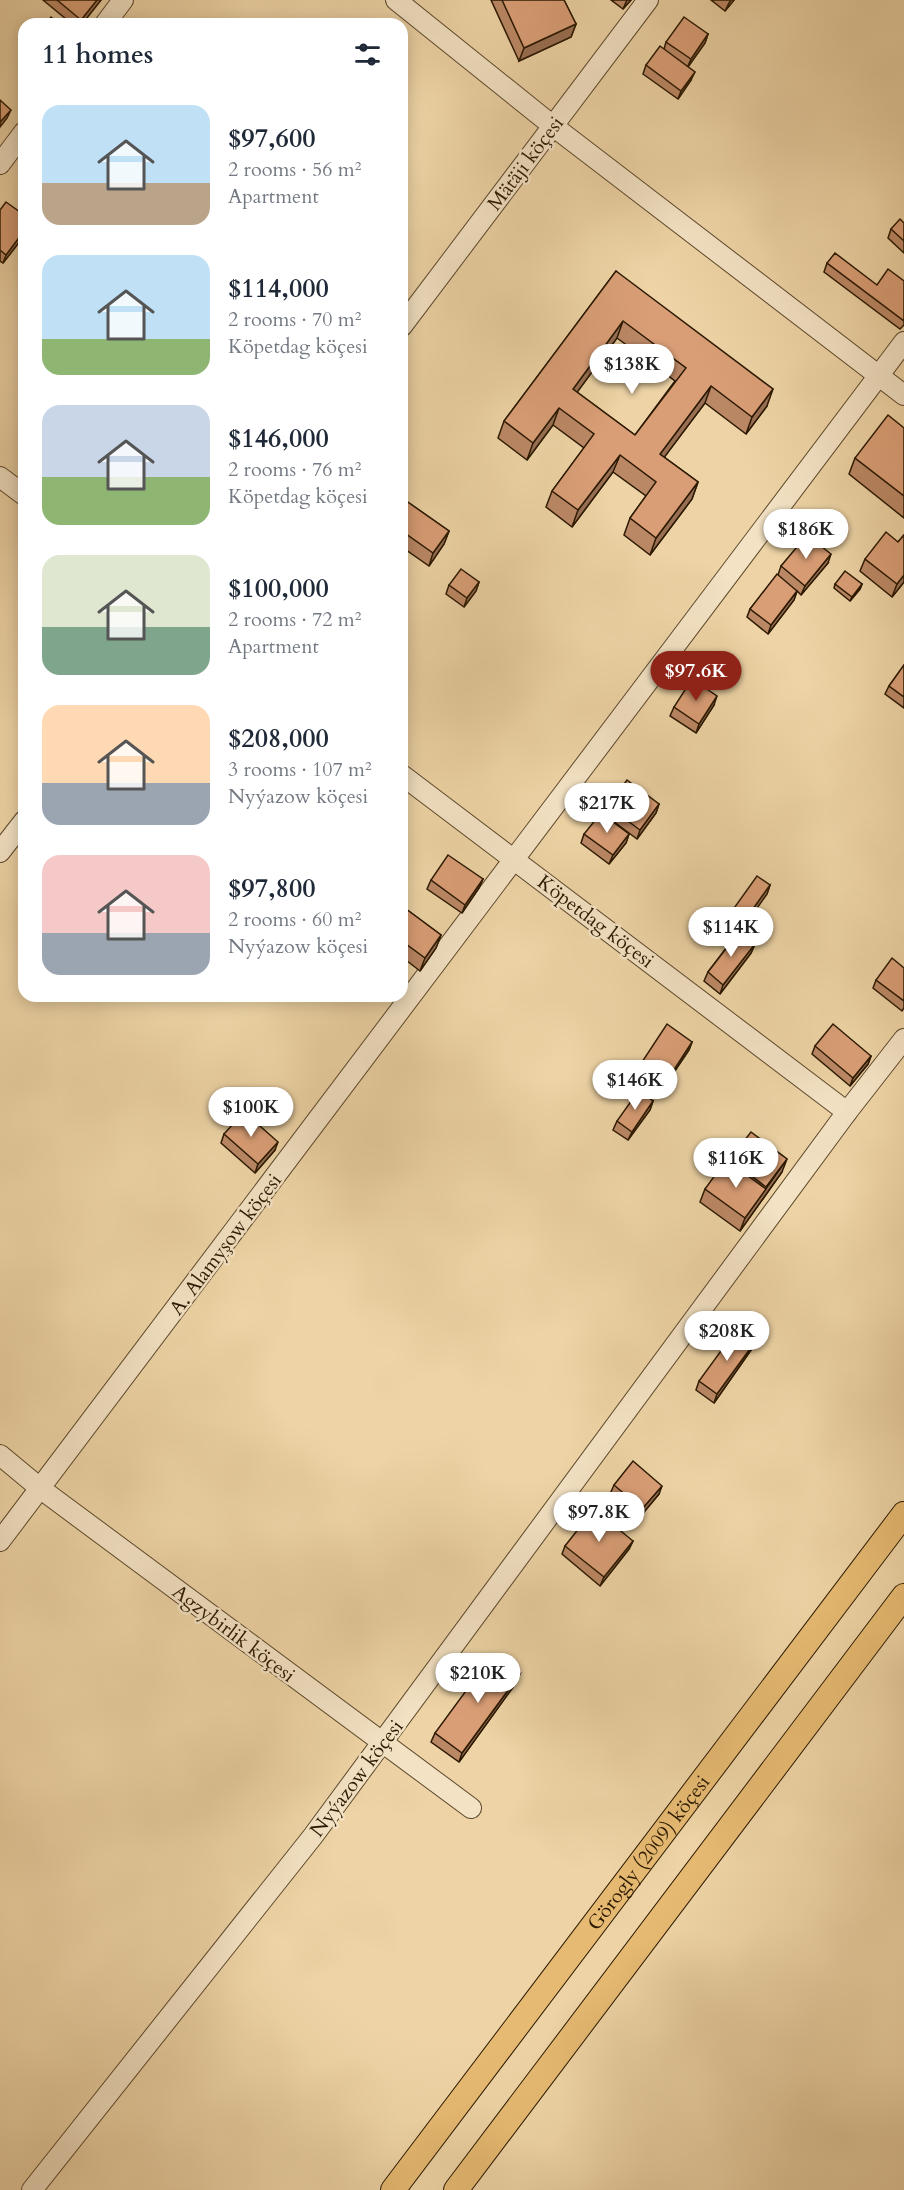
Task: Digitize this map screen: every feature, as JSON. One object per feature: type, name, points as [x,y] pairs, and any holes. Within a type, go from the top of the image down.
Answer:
[{"type":"main road","name":"Görogly (2009) köçesi","points":[[393,2190],[904,1514]]},
{"type":"main road","points":[[456,2190],[904,1596]]},
{"type":"street","points":[[110,18],[123,0]]},
{"type":"street","points":[[396,0],[553,126],[904,395]]},
{"type":"street","name":"Mätäji köçesi","points":[[408,318],[648,0]]},
{"type":"street","points":[[0,164],[18,140]]},
{"type":"street","name":"A. Alamyşow köçesi","points":[[0,1540],[41,1489],[904,342]]},
{"type":"street","points":[[0,477],[18,490]]},
{"type":"street","name":"Köpetdag köçesi","points":[[408,780],[847,1112]]},
{"type":"street","points":[[0,852],[18,829]]},
{"type":"street","name":"Nyýazow köçesi","points":[[32,2190],[313,1836],[847,1112],[904,1039]]},
{"type":"street","name":"Agzybirlik köçesi","points":[[0,1455],[41,1489],[471,1808]]},
{"type":"building","points":[[57,0],[97,0],[83,18],[79,18]]},
{"type":"building","points":[[502,0],[564,0],[576,24],[524,48]]},
{"type":"building","points":[[684,17],[708,34],[691,59],[666,42]]},
{"type":"building","points":[[660,46],[695,72],[681,91],[646,65]]},
{"type":"building","points":[[0,100],[11,110],[0,122]]},
{"type":"building","points":[[6,202],[18,211],[18,239],[6,255],[0,250],[0,210]]},
{"type":"building","points":[[900,219],[904,223],[904,241],[891,229]]},
{"type":"building","points":[[835,253],[877,285],[888,269],[904,281],[904,321],[827,263]]},
{"type":"building","points":[[616,271],[773,389],[752,417],[711,386],[660,454],[698,482],[656,538],[630,518],[656,482],[620,455],[578,510],[552,491],[594,434],[559,408],[533,443],[504,421]],"holes":[[[623,321],[686,368],[635,435],[573,389]]]},
{"type":"building","points":[[888,415],[904,428],[904,496],[855,458]]},
{"type":"building","points":[[408,502],[449,531],[433,553],[408,535]]},
{"type":"building","points":[[886,532],[898,542],[904,535],[904,575],[897,584],[865,559]]},
{"type":"building","points":[[807,535],[831,554],[805,586],[781,566]]},
{"type":"building","points":[[461,569],[479,582],[467,598],[449,585]]},
{"type":"building","points":[[845,571],[862,584],[852,597],[835,584]]},
{"type":"building","points":[[777,574],[797,591],[771,625],[750,609]]},
{"type":"building","points":[[904,665],[904,697],[889,686]]},
{"type":"building","points":[[692,679],[717,696],[699,724],[674,707]]},
{"type":"building","points":[[627,780],[659,804],[640,830],[608,806]]},
{"type":"building","points":[[601,813],[629,834],[613,855],[584,834]]},
{"type":"building","points":[[448,855],[483,879],[465,905],[431,880]]},
{"type":"building","points":[[757,876],[770,885],[740,927],[727,918]]},
{"type":"building","points":[[408,910],[441,935],[425,958],[408,945]]},
{"type":"building","points":[[739,932],[755,944],[723,985],[708,972]]},
{"type":"building","points":[[892,958],[904,968],[904,1001],[876,980]]},
{"type":"building","points":[[667,1024],[692,1042],[668,1079],[642,1062]]},
{"type":"building","points":[[833,1024],[871,1056],[853,1078],[815,1046]]},
{"type":"building","points":[[639,1090],[653,1101],[632,1132],[617,1121]]},
{"type":"building","points":[[244,1112],[278,1142],[258,1164],[224,1134]]},
{"type":"building","points":[[751,1132],[787,1159],[766,1187],[730,1159]]},
{"type":"building","points":[[726,1160],[766,1189],[745,1218],[705,1189]]},
{"type":"building","points":[[737,1329],[755,1342],[717,1394],[699,1381]]},
{"type":"building","points":[[633,1461],[662,1486],[642,1509],[614,1485]]},
{"type":"building","points":[[594,1509],[633,1541],[604,1577],[565,1546]]},
{"type":"building","points":[[493,1654],[520,1674],[462,1753],[435,1733]]}]
